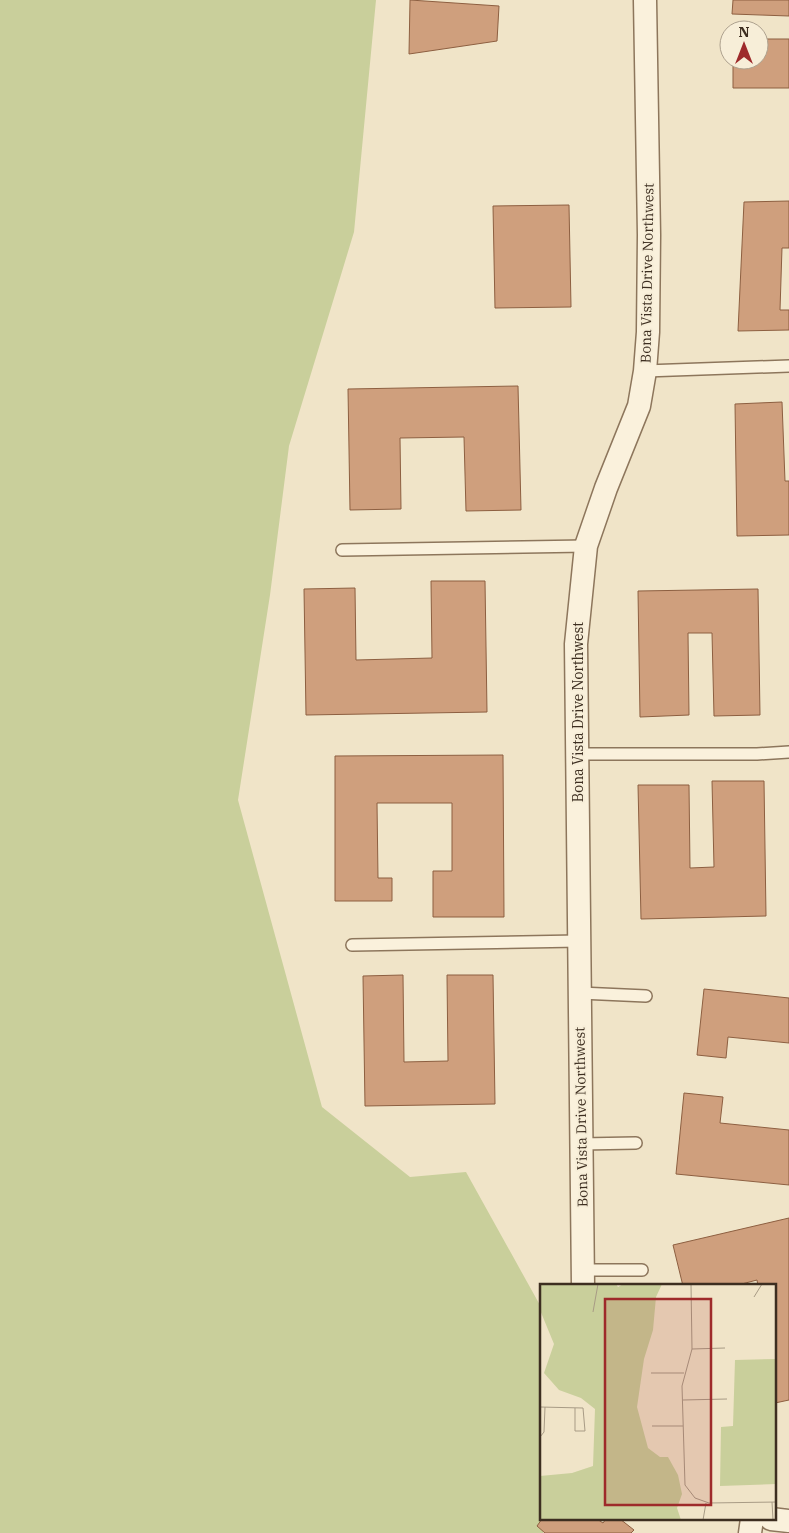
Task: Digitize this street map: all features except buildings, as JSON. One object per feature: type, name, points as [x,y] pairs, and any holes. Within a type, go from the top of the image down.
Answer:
[{"type":"street","name":"Bona Vista Drive Northwest","points":[[583,1278],[576,644],[586,546],[606,488],[639,406],[645,371],[648,332],[649,235],[645,0]]},
{"type":"street","points":[[750,1533],[752,1520]]},
{"type":"street","points":[[776,1520],[789,1521]]},
{"type":"lane","points":[[645,371],[789,366]]},
{"type":"lane","points":[[342,550],[586,546]]},
{"type":"lane","points":[[577,754],[757,754],[789,752]]},
{"type":"lane","points":[[352,945],[579,941]]},
{"type":"lane","points":[[580,992],[646,996]]},
{"type":"lane","points":[[581,1144],[636,1143]]},
{"type":"lane","points":[[583,1278],[642,1270]]},
{"type":"green space","points":[[0,0],[376,0],[354,232],[289,446],[270,595],[238,800],[322,1107],[410,1177],[466,1172],[540,1305],[540,1520],[547,1520],[543,1533],[0,1533]]}]
